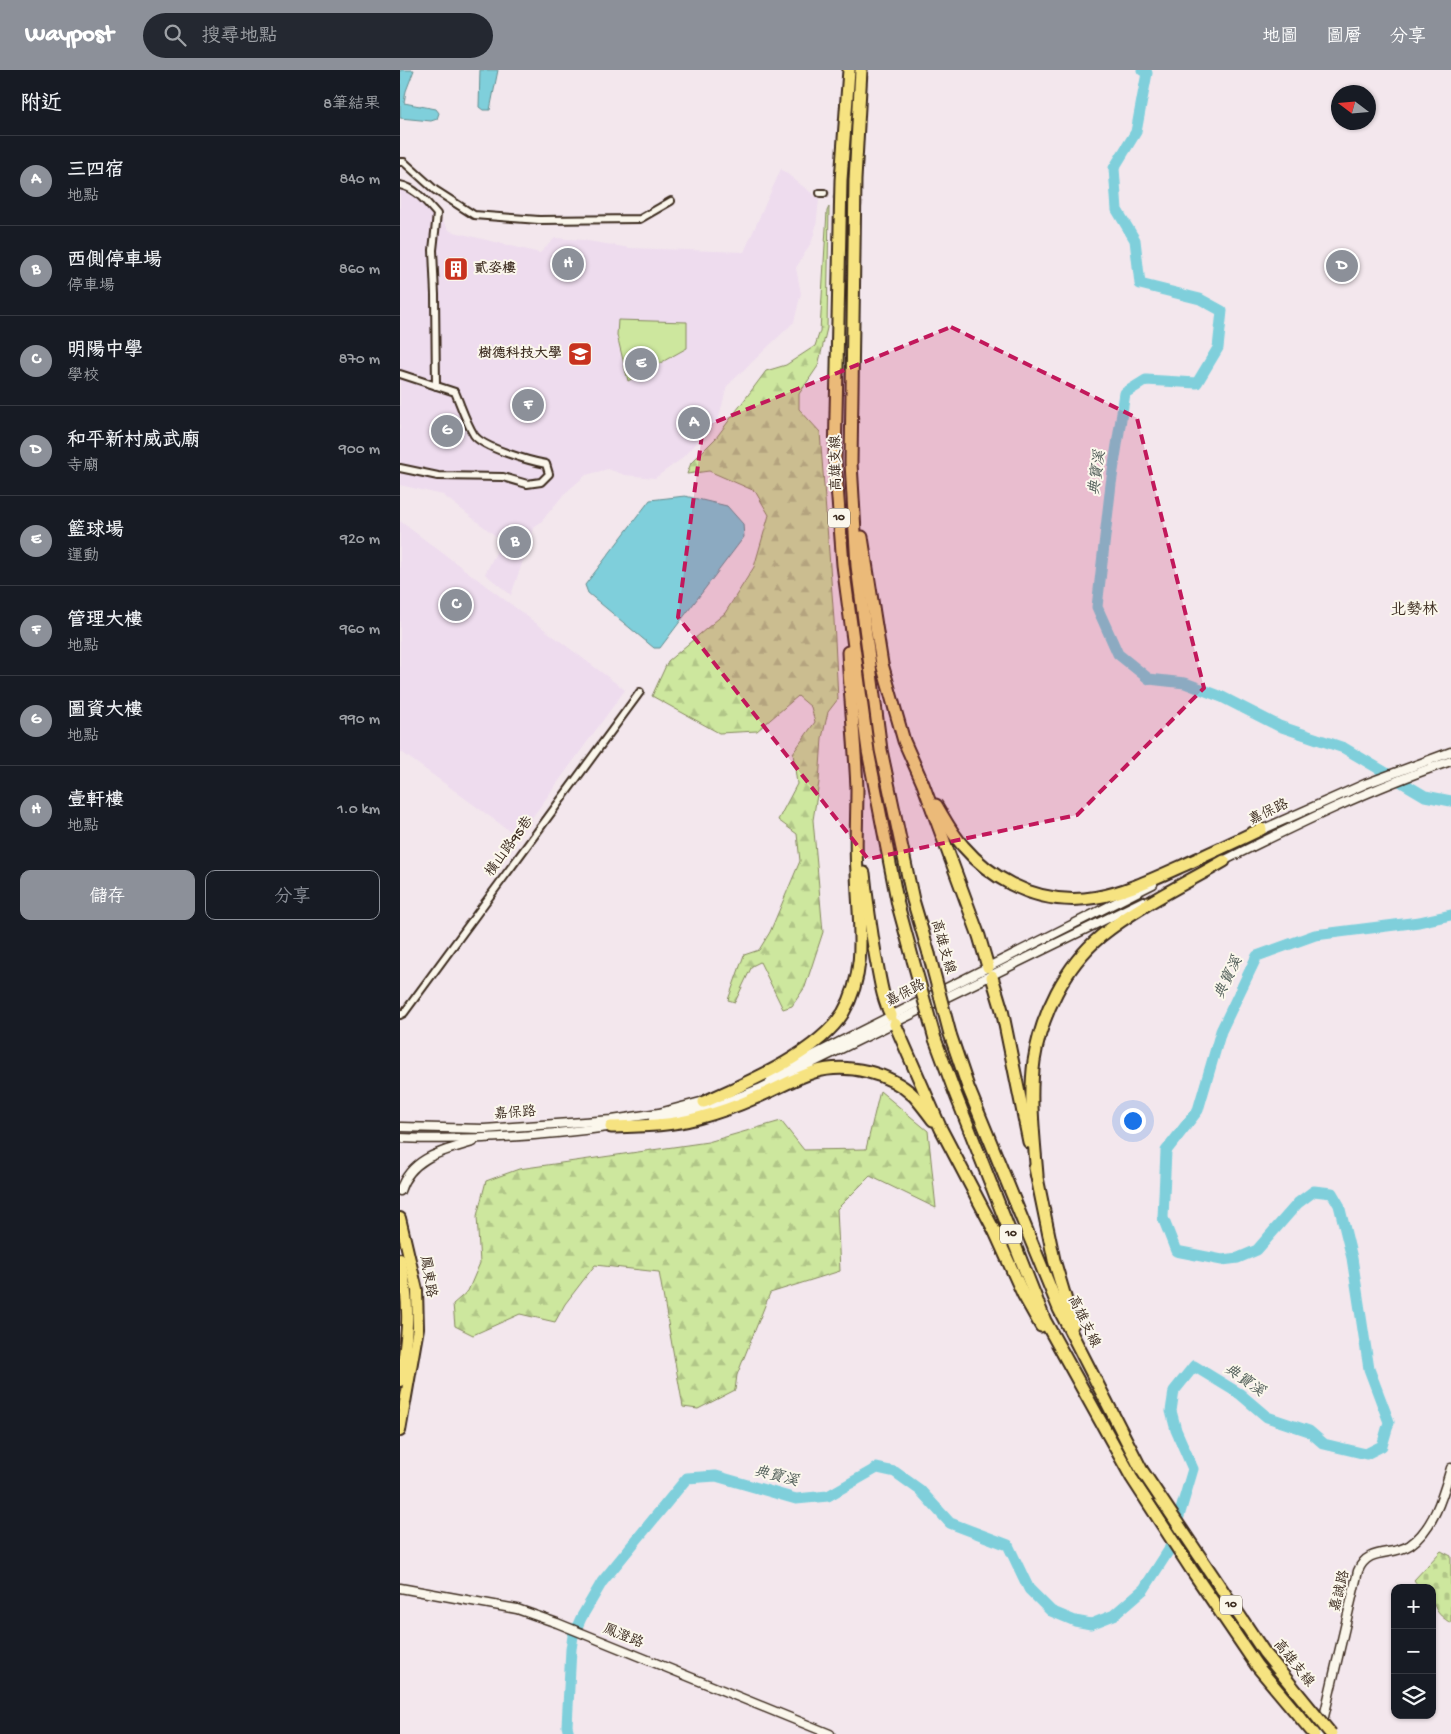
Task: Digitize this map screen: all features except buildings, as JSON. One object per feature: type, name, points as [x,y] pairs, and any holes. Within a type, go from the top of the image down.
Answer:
[{"type":"highway","name":"高雄支線","points":[[849,70],[841,180],[835,451],[843,565],[868,751],[898,905],[935,1039],[1045,1320],[1101,1423],[1132,1478],[1257,1666],[1314,1734]]},
{"type":"highway","name":"高雄支線","points":[[861,70],[855,180],[852,483],[857,566],[881,750],[913,900],[950,1034],[968,1087],[1055,1300],[1141,1469],[1264,1652],[1331,1734]]},
{"type":"highway","points":[[852,483],[882,664],[904,742],[923,784],[979,936],[1002,1010],[1054,1260],[1081,1352]]},
{"type":"highway","points":[[704,1102],[746,1083],[799,1053],[823,1036],[843,1013],[858,973],[861,954],[857,872],[857,789],[841,535]]},
{"type":"highway","points":[[923,784],[962,845],[988,869],[1025,891],[1042,897],[1062,900],[1105,896],[1129,889],[1262,829]]},
{"type":"highway","points":[[856,805],[869,919],[884,999],[941,1129],[995,1232],[1028,1303],[1101,1423]]},
{"type":"highway","points":[[1037,1175],[1033,1109],[1034,1061],[1047,1013],[1067,975],[1083,954],[1100,937],[1119,923],[1224,860]]},
{"type":"highway","points":[[611,1127],[664,1126],[697,1118],[756,1098],[801,1076],[817,1071],[840,1069],[871,1073],[898,1084],[913,1096],[941,1129]]},
{"type":"main road","name":"鳳東路","points":[[400,1218],[418,1290],[418,1328],[403,1396],[400,1430]]},
{"type":"main road","name":"鳳東路","points":[[400,1259],[408,1306],[407,1339],[400,1381]]},
{"type":"street","points":[[400,162],[404,162],[435,190],[474,215],[539,220],[640,219],[671,201]]},
{"type":"street","points":[[400,185],[407,186],[425,200],[437,214],[432,250],[435,295],[436,386]]},
{"type":"street","points":[[400,374],[455,392],[475,437],[494,448],[532,462],[546,464],[549,474],[541,482],[527,484],[503,477],[438,476],[400,468]]},
{"type":"street","name":"橫山路95巷","points":[[400,1015],[640,692]]},
{"type":"street","name":"嘉保路","points":[[400,1127],[484,1129],[612,1120],[658,1113],[704,1102],[776,1074],[1224,860],[1409,766],[1451,752]]},
{"type":"street","name":"嘉保路","points":[[990,972],[1262,829],[1367,788],[1451,761]]},
{"type":"street","name":"嘉保路","points":[[400,1138],[448,1140],[489,1138],[611,1127],[679,1116],[722,1104],[797,1072],[893,1019]]},
{"type":"street","points":[[400,1121],[434,1128]]},
{"type":"street","points":[[400,1191],[412,1169],[424,1159],[489,1138]]},
{"type":"street","points":[[400,1213],[403,1230]]},
{"type":"street","name":"嘉誠路","points":[[1320,1734],[1361,1562],[1368,1557],[1404,1548],[1422,1534],[1430,1522],[1444,1492],[1451,1468]]},
{"type":"street","name":"鳳澄路","points":[[400,1588],[518,1609],[557,1623],[830,1734]]},
{"type":"highlighted area","points":[[951,327],[1137,418],[1204,688],[1077,815],[868,859],[678,617],[703,427]]},
{"type":"shaded area","name":"樹德科技大學","points":[[781,169],[819,199],[812,241],[796,268],[801,293],[794,322],[727,386],[718,421],[680,460],[655,478],[625,475],[608,469],[586,475],[564,494],[541,522],[535,526],[511,595],[485,574],[502,541],[443,495],[400,485],[400,187],[424,197],[450,231],[540,253],[555,238],[582,240],[630,248],[744,252]]},
{"type":"shaded area","points":[[400,521],[625,690],[518,837],[400,751]]},
{"type":"green space","points":[[829,207],[827,328],[818,366],[799,394],[799,409],[820,432],[838,699],[828,712],[822,738],[819,782],[813,820],[823,932],[805,987],[792,1006],[783,1009],[760,962],[752,966],[735,1002],[728,1000],[744,955],[759,950],[770,932],[800,861],[797,834],[778,820],[797,784],[793,753],[815,722],[811,707],[798,696],[757,731],[719,733],[652,696],[668,661],[725,613],[754,567],[769,515],[755,491],[709,471],[687,474],[691,463],[716,438],[766,371],[786,365],[815,346],[820,331],[827,211]]},
{"type":"green space","points":[[618,320],[687,322],[687,348],[628,381],[617,335]]},
{"type":"green space","points":[[880,1091],[928,1131],[936,1208],[870,1176],[837,1209],[840,1271],[770,1293],[737,1375],[735,1390],[698,1409],[683,1407],[659,1272],[595,1265],[565,1304],[555,1322],[520,1314],[473,1335],[455,1326],[453,1304],[468,1291],[480,1263],[477,1216],[486,1181],[519,1169],[708,1142],[781,1121],[804,1150],[866,1149]]},
{"type":"green space","points":[[1441,1551],[1451,1556],[1451,1623],[1441,1616],[1436,1608],[1436,1584],[1417,1584],[1414,1580]]},
{"type":"water","points":[[400,70],[414,70],[406,91],[404,103],[436,109],[439,113],[437,119],[431,121],[400,118]]},
{"type":"water","points":[[480,70],[498,70],[490,110],[483,110],[479,107]]},
{"type":"water","points":[[685,496],[727,506],[743,524],[744,537],[660,648],[654,648],[588,593],[585,585],[650,500]]},
{"type":"waterway","name":"典寶溪","points":[[1142,70],[1147,73],[1136,132],[1114,168],[1117,210],[1135,240],[1140,284],[1200,299],[1222,311],[1218,348],[1197,383],[1146,380],[1125,393],[1111,484],[1097,607],[1118,654],[1149,679],[1185,683],[1222,697],[1279,726],[1344,748],[1425,796],[1451,801]]},
{"type":"waterway","name":"典寶溪","points":[[569,1734],[567,1726],[571,1649],[573,1636],[581,1618],[602,1582],[687,1478],[716,1476],[796,1499],[828,1496],[877,1468],[895,1472],[920,1490],[950,1523],[1008,1545],[1029,1589],[1051,1611],[1075,1621],[1091,1624],[1114,1615],[1144,1589],[1169,1550],[1193,1469],[1176,1430],[1171,1411],[1174,1391],[1194,1366],[1240,1394],[1267,1417],[1309,1431],[1324,1444],[1366,1454],[1382,1446],[1389,1422],[1369,1369],[1352,1258],[1339,1205],[1332,1193],[1314,1191],[1298,1203],[1257,1250],[1238,1258],[1222,1260],[1176,1251],[1163,1218],[1166,1151],[1198,1110],[1221,1031],[1257,956],[1315,935],[1419,922],[1451,915]]},
{"type":"tunnel","points":[[824,193],[863,205]]},
{"type":"place","name":"壹軒樓","points":[[568,264]]},
{"type":"place","name":"和平新村威武廟","points":[[1342,266]]},
{"type":"place","name":"貳姿樓","points":[[456,269]]},
{"type":"place","name":"樹德科技大學","points":[[580,354]]},
{"type":"place","name":"籃球場","points":[[641,364]]},
{"type":"place","name":"管理大樓","points":[[528,405]]},
{"type":"place","name":"三四宿","points":[[694,423]]},
{"type":"place","name":"圖資大樓","points":[[447,431]]},
{"type":"place","name":"西側停車場","points":[[515,542]]},
{"type":"place","name":"明陽中學","points":[[456,605]]},
{"type":"district","name":"北勢林","points":[[1414,611]]}]
